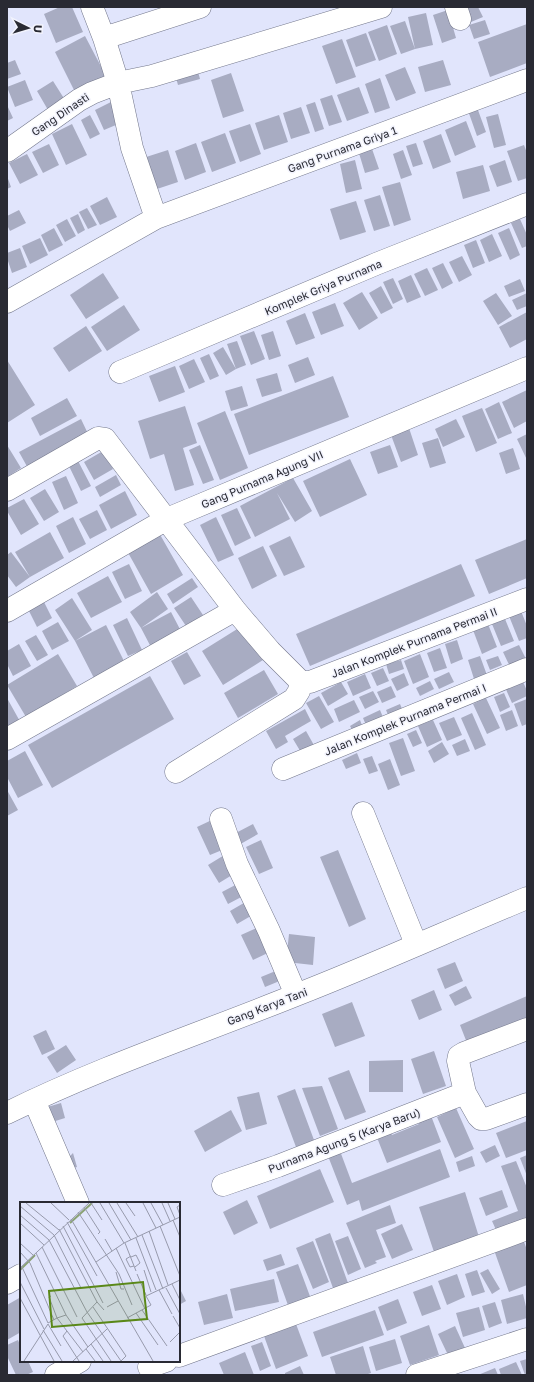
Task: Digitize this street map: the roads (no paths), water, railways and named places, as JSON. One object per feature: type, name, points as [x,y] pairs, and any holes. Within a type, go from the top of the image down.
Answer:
[{"type":"street","points":[[92,7],[104,38],[118,83],[132,148],[156,218]]},
{"type":"street","points":[[104,38],[200,7]]},
{"type":"street","name":"Gang Dinasti","points":[[7,151],[92,93],[118,83],[152,76],[381,7]]},
{"type":"street","name":"Gang Purnama Griya 1","points":[[7,302],[156,218],[527,80]]},
{"type":"street","name":"Komplek Griya Purnama","points":[[120,372],[376,264],[527,204]]},
{"type":"street","name":"Gang Purnama Agung VII","points":[[7,611],[167,519],[527,368]]},
{"type":"street","points":[[7,490],[98,438],[105,439],[235,610],[270,651],[301,682],[294,699],[176,772]]},
{"type":"street","name":"Jalan Komplek Purnama Permai II","points":[[301,682],[310,682],[527,599]]},
{"type":"street","points":[[7,739],[235,610]]},
{"type":"street","name":"Jalan Komplek Purnama Permai I","points":[[283,769],[527,669]]},
{"type":"street","points":[[363,813],[416,944]]},
{"type":"street","points":[[221,819],[237,864],[269,931],[296,995]]},
{"type":"street","name":"Gang Karya Tani","points":[[7,1113],[154,1049],[296,995],[527,898]]},
{"type":"street","points":[[527,1029],[464,1053],[459,1056],[458,1061],[465,1093],[478,1116],[481,1118],[486,1120],[527,1104]]},
{"type":"street","name":"Purnama Agung 5 (Karya Baru)","points":[[223,1185],[278,1166],[465,1093]]},
{"type":"street","points":[[34,1100],[78,1202]]},
{"type":"street","points":[[180,1356],[527,1229]]},
{"type":"street","points":[[7,1283],[20,1276]]},
{"type":"street","points":[[417,1375],[458,1368],[527,1339]]},
{"type":"street","points":[[56,1375],[78,1362]]}]
